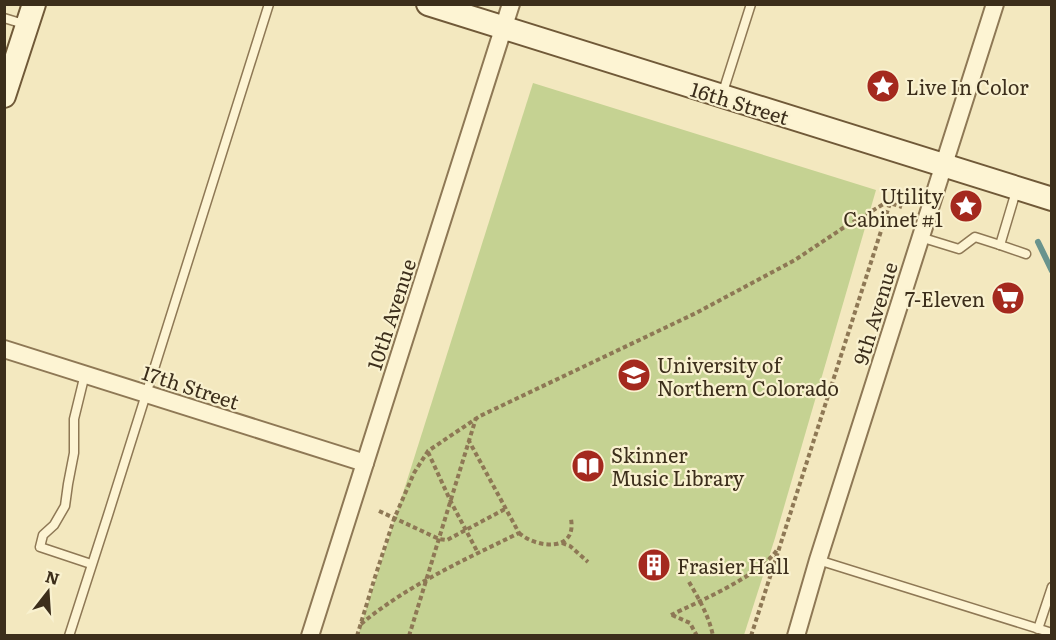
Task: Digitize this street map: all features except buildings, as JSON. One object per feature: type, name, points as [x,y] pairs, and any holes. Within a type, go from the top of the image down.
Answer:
[{"type":"main road","name":"16th Street","points":[[428,4],[1052,199]]},
{"type":"main road","points":[[4,96],[31,15]]},
{"type":"street","name":"10th Avenue","points":[[310,636],[511,4]]},
{"type":"street","name":"9th Avenue","points":[[796,636],[994,4]]},
{"type":"street","name":"17th Street","points":[[4,349],[365,463]]},
{"type":"lane","points":[[69,636],[269,4]]},
{"type":"lane","points":[[722,96],[751,4]]},
{"type":"lane","points":[[4,18],[31,15]]},
{"type":"lane","points":[[1000,245],[1017,188]]},
{"type":"lane","points":[[920,237],[959,249],[975,237],[1026,254]]},
{"type":"lane","points":[[85,374],[74,419],[74,453],[65,506],[54,525],[43,535],[40,547],[91,564]]},
{"type":"lane","points":[[818,560],[1052,633]]},
{"type":"lane","points":[[1038,629],[1052,586]]},
{"type":"path","points":[[751,636],[888,202]]},
{"type":"path","points":[[357,636],[394,519],[414,473],[428,451],[476,418],[696,313],[795,260],[888,202],[902,207]]},
{"type":"path","points":[[409,636],[476,418]]},
{"type":"path","points":[[469,441],[519,533],[537,544],[562,543],[570,546],[588,562]]},
{"type":"path","points":[[428,451],[477,554]]},
{"type":"path","points":[[379,511],[439,539],[447,540],[506,509]]},
{"type":"path","points":[[562,543],[568,537],[572,526],[571,519]]},
{"type":"path","points":[[360,624],[427,579],[519,533]]},
{"type":"path","points":[[698,636],[690,623],[672,615],[744,578],[774,555],[780,545]]},
{"type":"path","points":[[689,582],[711,624],[713,636]]},
{"type":"green space","name":"University of Northern Colorado","points":[[533,83],[876,190],[775,538],[744,635],[358,635]]},
{"type":"waterway","points":[[1038,242],[1052,271]]},
{"type":"place","name":"Live In Color","points":[[883,86]]},
{"type":"place","name":"Utility Cabinet #1","points":[[966,206]]},
{"type":"place","name":"7-Eleven","points":[[1008,298]]},
{"type":"place","name":"University of Northern Colorado","points":[[634,375]]},
{"type":"place","name":"Skinner Music Library","points":[[588,466]]},
{"type":"place","name":"Frasier Hall","points":[[654,565]]}]
